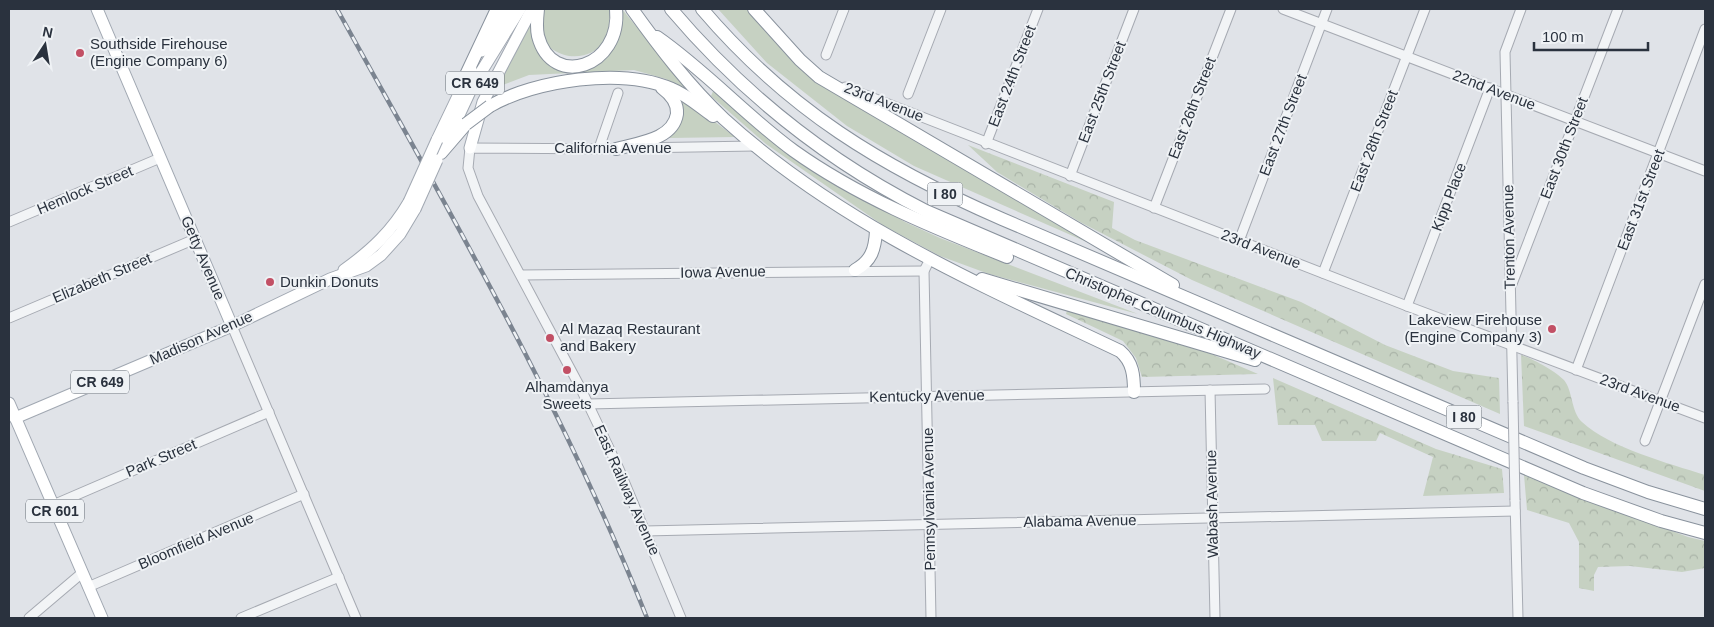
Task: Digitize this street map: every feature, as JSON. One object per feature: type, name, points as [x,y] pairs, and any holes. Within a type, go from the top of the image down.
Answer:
[{"type":"highway","points":[[465,77],[497,9]]},
{"type":"highway","points":[[538,9],[538,37],[547,54],[562,64],[581,66],[594,62],[608,48],[616,30],[616,9]]},
{"type":"highway","points":[[632,9],[648,32],[691,84],[755,146],[802,182],[927,266],[946,269],[1133,322],[1302,374]]},
{"type":"highway","name":"Christopher Columbus Highway","points":[[671,9],[724,68],[765,105],[808,140],[854,171],[901,198],[952,223],[1583,493],[1661,521],[1705,533]]},
{"type":"highway","name":"Christopher Columbus Highway","points":[[702,9],[748,58],[788,95],[833,129],[879,159],[948,196],[1584,468],[1648,492],[1705,509]]},
{"type":"highway","points":[[754,9],[819,77],[1033,205],[1227,316]]},
{"type":"highway","points":[[648,32],[682,54],[754,119],[794,150],[862,194],[902,214],[1144,313],[1172,316]]},
{"type":"highway","points":[[439,156],[466,124],[490,106],[515,93],[547,84],[617,79],[651,82],[679,92],[741,133]]},
{"type":"highway","points":[[616,149],[655,138],[668,131],[673,125],[677,108],[673,99],[668,93],[651,82]]},
{"type":"highway","points":[[855,270],[868,262],[873,252],[876,231]]},
{"type":"highway","points":[[946,269],[1120,351],[1129,360],[1134,392]]},
{"type":"main road","name":"Getty Avenue","points":[[97,9],[232,326]]},
{"type":"main road","name":"Madison Avenue","points":[[15,418],[232,326],[330,279],[366,266],[381,255],[400,234],[437,140],[465,77],[509,9]]},
{"type":"main road","name":"Madison Avenue","points":[[412,205],[439,156],[473,86],[520,9]]},
{"type":"main road","points":[[470,148],[483,102],[532,9]]},
{"type":"main road","name":"CR 601","points":[[9,404],[102,618]]},
{"type":"street","points":[[826,55],[844,9]]},
{"type":"street","points":[[908,94],[941,9]]},
{"type":"street","name":"East 24th Street","points":[[986,144],[1038,9]]},
{"type":"street","name":"East 25th Street","points":[[1070,176],[1134,9]]},
{"type":"street","name":"East 26th Street","points":[[1154,208],[1231,9]]},
{"type":"street","name":"22nd Avenue","points":[[1283,9],[1705,171]]},
{"type":"street","name":"East 27th Street","points":[[1239,241],[1327,9]]},
{"type":"street","name":"East 28th Street","points":[[1323,273],[1425,9]]},
{"type":"street","name":"Trenton Avenue","points":[[1518,618],[1505,52],[1521,9]]},
{"type":"street","name":"East 30th Street","points":[[1510,288],[1618,9]]},
{"type":"street","name":"East 31st Street","points":[[1576,370],[1705,29]]},
{"type":"street","name":"23rd Avenue","points":[[819,77],[986,144],[1511,346],[1705,418]]},
{"type":"street","name":"Kipp Place","points":[[1407,306],[1490,88]]},
{"type":"street","points":[[599,148],[618,93]]},
{"type":"street","name":"California Avenue","points":[[470,148],[616,149],[755,146]]},
{"type":"street","name":"East Railway Avenue","points":[[470,148],[470,178],[588,404],[645,531],[681,618]]},
{"type":"street","name":"Hemlock Street","points":[[9,222],[160,158]]},
{"type":"street","name":"Elizabeth Street","points":[[9,318],[194,239]]},
{"type":"street","name":"Iowa Avenue","points":[[521,275],[855,270],[927,266]]},
{"type":"street","name":"Pennsylvania Avenue","points":[[927,266],[931,618]]},
{"type":"street","points":[[1645,441],[1705,284]]},
{"type":"street","name":"Getty Avenue","points":[[232,326],[356,618]]},
{"type":"street","name":"Kentucky Avenue","points":[[588,404],[1264,389]]},
{"type":"street","name":"Wabash Avenue","points":[[1210,390],[1215,618]]},
{"type":"street","name":"Park Street","points":[[53,504],[268,412]]},
{"type":"street","name":"Bloomfield Avenue","points":[[88,588],[304,494]]},
{"type":"street","name":"Alabama Avenue","points":[[645,531],[1515,511]]},
{"type":"street","points":[[30,618],[82,574]]},
{"type":"street","points":[[241,618],[339,577]]},
{"type":"green space","points":[[541,9],[610,9],[606,37],[596,50],[589,54],[569,56],[553,50],[543,38],[540,24]]},
{"type":"green space","points":[[622,9],[692,95],[666,79],[634,70],[529,75],[495,88],[532,18],[543,54],[567,68],[607,56],[619,37]]},
{"type":"green space","points":[[718,9],[747,9],[791,58],[1089,243],[914,166],[847,126],[767,63]]},
{"type":"green space","points":[[714,89],[850,190],[905,222],[940,238],[1138,314],[989,274],[940,256],[884,226],[766,144],[711,96]]},
{"type":"green space","points":[[683,98],[735,137],[669,138],[678,125]]},
{"type":"green space","points":[[968,145],[1114,202],[1112,228],[1135,240],[1301,302],[1385,345],[1453,371],[1499,378],[1500,414],[1192,280],[1080,222],[997,172]]},
{"type":"green space","points":[[1068,307],[1181,341],[1258,374],[1142,377],[1136,358],[1123,341],[1066,314]]},
{"type":"green space","points":[[1521,355],[1543,365],[1564,380],[1578,418],[1594,431],[1608,440],[1640,454],[1705,475],[1705,491],[1524,426]]},
{"type":"green space","points":[[1273,378],[1436,449],[1502,469],[1504,493],[1423,496],[1433,457],[1380,433],[1376,441],[1322,441],[1315,425],[1278,425]]},
{"type":"green space","points":[[1524,475],[1688,537],[1705,541],[1705,568],[1682,572],[1630,566],[1598,567],[1594,575],[1594,591],[1579,588],[1579,542],[1569,523],[1527,510]]},
{"type":"railway","points":[[337,9],[461,233],[541,385],[579,461],[647,618]]},
{"type":"place","name":"Southside Firehouse (Engine Company 6)","points":[[80,53]]},
{"type":"place","name":"Dunkin Donuts","points":[[270,282]]},
{"type":"place","name":"Lakeview Firehouse (Engine Company 3)","points":[[1552,329]]},
{"type":"place","name":"Al Mazaq Restaurant and Bakery","points":[[550,338]]},
{"type":"place","name":"Alhamdanya Sweets","points":[[567,370]]}]
